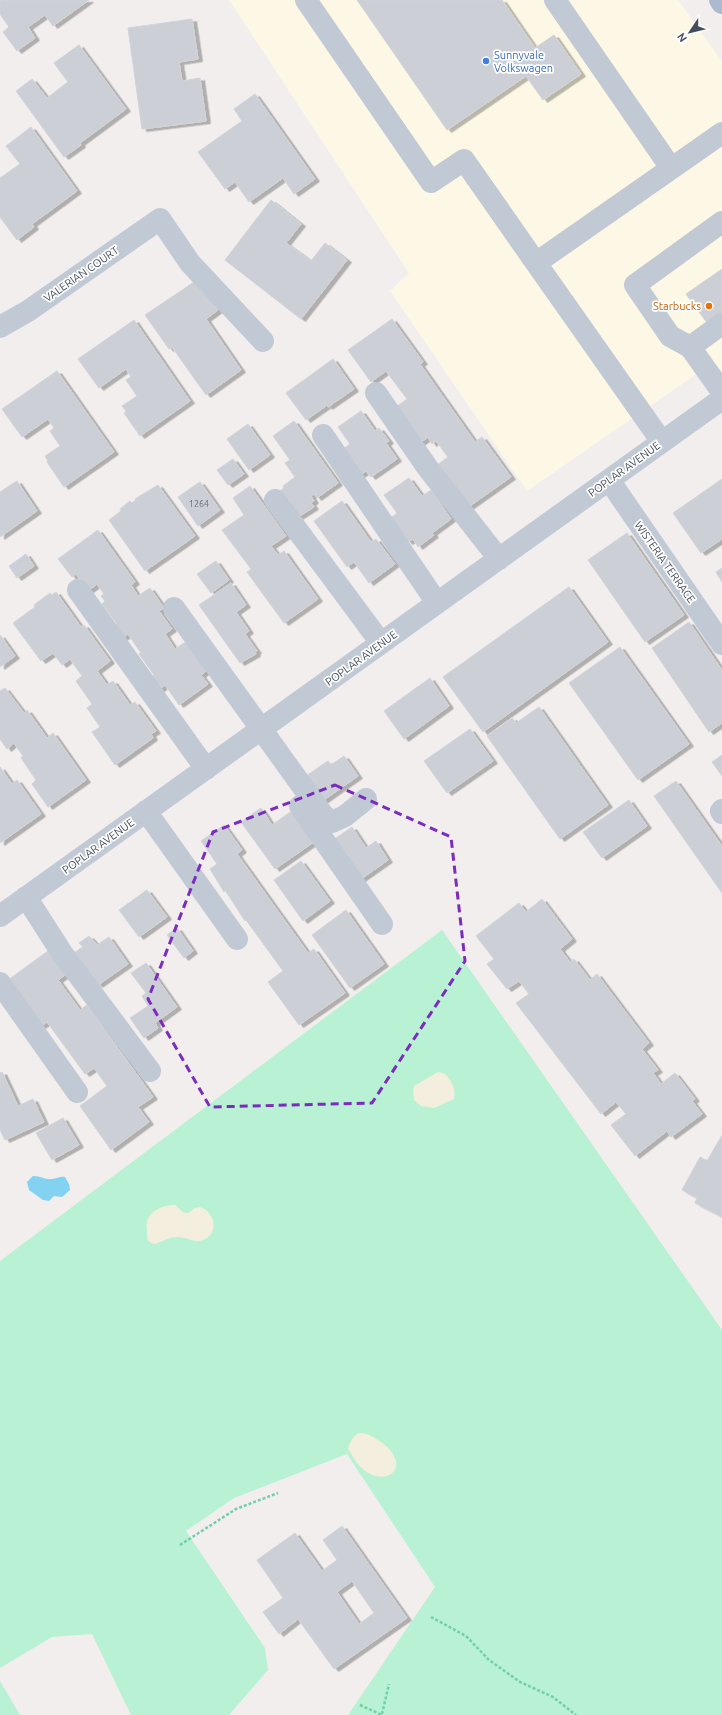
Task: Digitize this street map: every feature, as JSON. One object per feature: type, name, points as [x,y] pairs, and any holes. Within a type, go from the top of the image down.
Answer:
[{"type":"street","points":[[306,0],[431,182],[464,160],[662,442]]},
{"type":"street","points":[[554,0],[671,168]]},
{"type":"street","points":[[536,263],[722,133]]},
{"type":"street","name":"VALERIAN COURT","points":[[0,327],[28,311],[160,219],[190,263],[263,341]]},
{"type":"street","points":[[722,222],[634,284],[670,336],[690,347],[722,392]]},
{"type":"street","points":[[690,347],[722,324]]},
{"type":"street","points":[[376,393],[427,467],[499,559]]},
{"type":"street","name":"POPLAR AVENUE","points":[[0,916],[722,400]]},
{"type":"street","points":[[323,435],[438,603]]},
{"type":"street","name":"WISTERIA TERRACE","points":[[609,480],[722,644]]},
{"type":"street","points":[[274,500],[382,643]]},
{"type":"street","points":[[78,590],[206,769]]},
{"type":"street","points":[[174,608],[382,924]]},
{"type":"street","points":[[256,733],[323,815],[332,822],[346,816],[366,799]]},
{"type":"street","points":[[146,812],[237,940]]},
{"type":"street","points":[[26,897],[62,953],[150,1071]]},
{"type":"street","points":[[0,983],[77,1092]]},
{"type":"path","points":[[180,1545],[236,1509],[278,1493]]},
{"type":"path","points":[[431,1617],[466,1636],[489,1660],[520,1682],[553,1697],[576,1715]]},
{"type":"path","points":[[360,1705],[382,1714],[389,1684]]},
{"type":"highlighted area","points":[[335,785],[451,837],[465,961],[372,1103],[210,1107],[148,999],[213,832]]},
{"type":"shaded area","points":[[229,0],[678,0],[722,61],[722,388],[708,366],[527,491],[390,291],[409,273]]},
{"type":"green space","points":[[442,930],[722,1330],[722,1715],[348,1715],[435,1587],[347,1454],[234,1498],[186,1531],[265,1648],[268,1670],[229,1715],[131,1715],[92,1634],[52,1637],[0,1668],[0,1261]]},
{"type":"green space","points":[[0,1681],[20,1715],[0,1715]]},
{"type":"sand","points":[[438,1072],[445,1074],[450,1079],[454,1089],[454,1099],[434,1108],[421,1106],[414,1100],[414,1086]]},
{"type":"sand","points":[[175,1205],[183,1212],[188,1213],[195,1208],[200,1207],[206,1210],[210,1214],[214,1225],[210,1235],[206,1239],[200,1241],[175,1237],[154,1244],[150,1242],[147,1238],[148,1218],[162,1207]]},
{"type":"sand","points":[[359,1433],[373,1437],[390,1450],[395,1458],[396,1465],[394,1471],[389,1475],[382,1477],[374,1476],[362,1469],[348,1449],[352,1440]]},
{"type":"water","points":[[33,1176],[50,1179],[65,1177],[69,1184],[70,1190],[62,1197],[54,1196],[49,1201],[43,1200],[29,1190],[27,1182]]},
{"type":"building","points":[[0,0],[89,0],[53,26],[45,15],[28,27],[35,38],[17,51],[3,32],[9,27],[0,14]]},
{"type":"building","name":"Sunnyvale Volkswagen","points":[[357,0],[502,0],[535,48],[554,35],[581,74],[543,100],[526,76],[447,130]]},
{"type":"building","points":[[192,19],[198,59],[179,62],[182,81],[200,78],[206,121],[142,129],[128,28]]},
{"type":"building","points":[[79,45],[126,109],[80,143],[81,145],[64,157],[16,91],[32,79],[47,98],[68,82],[54,63]]},
{"type":"building","points":[[255,94],[315,179],[294,194],[283,178],[249,202],[235,182],[225,189],[198,152],[242,121],[234,109]]},
{"type":"building","points":[[31,127],[77,191],[32,224],[34,227],[17,240],[0,217],[0,178],[20,164],[6,146]]},
{"type":"building","points":[[271,200],[301,224],[286,243],[311,261],[325,243],[347,260],[301,319],[225,260]]},
{"type":"building","name":"Starbucks","points":[[722,269],[722,318],[710,327],[686,294]]},
{"type":"building","points":[[197,280],[218,310],[206,319],[241,370],[206,395],[172,347],[169,349],[145,315]]},
{"type":"building","points":[[392,319],[423,362],[420,364],[475,442],[482,437],[511,477],[467,508],[436,466],[448,457],[436,441],[432,444],[428,437],[420,443],[395,408],[407,399],[386,371],[371,382],[348,350]]},
{"type":"building","points":[[134,320],[190,401],[140,436],[124,413],[126,411],[122,406],[137,396],[126,380],[131,377],[126,369],[99,388],[78,359]]},
{"type":"building","points":[[333,359],[354,389],[328,407],[324,401],[323,402],[326,406],[306,420],[286,393]]},
{"type":"building","points":[[57,371],[114,452],[64,487],[47,462],[48,461],[45,456],[60,446],[50,431],[54,428],[48,419],[22,437],[2,409]]},
{"type":"building","points":[[361,411],[375,431],[379,428],[389,441],[386,443],[397,459],[371,477],[366,471],[360,475],[342,450],[350,444],[338,427]]},
{"type":"building","points":[[294,421],[338,483],[317,498],[314,494],[311,496],[314,501],[311,503],[314,507],[298,517],[280,491],[284,488],[283,486],[295,477],[285,463],[290,460],[273,436]]},
{"type":"building","points":[[248,424],[270,455],[249,470],[227,439]]},
{"type":"building","points":[[233,459],[244,474],[228,485],[217,470]]},
{"type":"building","points":[[409,478],[422,496],[431,490],[451,519],[432,533],[434,535],[418,547],[413,539],[408,542],[391,518],[397,513],[384,495]]},
{"type":"building","points":[[722,479],[722,539],[701,553],[673,513]]},
{"type":"building","points":[[17,481],[37,511],[0,537],[0,492]]},
{"type":"building","points":[[200,482],[220,510],[198,526],[178,497]]},
{"type":"building","points":[[158,485],[195,536],[145,571],[109,520],[121,511],[120,509],[130,501],[132,503],[136,500],[135,499]]},
{"type":"building","points":[[250,486],[286,536],[271,546],[278,555],[284,551],[318,599],[284,623],[247,572],[251,569],[222,530],[244,515],[233,498]]},
{"type":"building","points":[[342,501],[371,542],[376,539],[395,564],[369,583],[354,562],[347,567],[314,521]]},
{"type":"building","points":[[98,530],[135,582],[131,585],[138,596],[150,588],[164,608],[159,611],[172,629],[165,634],[175,649],[187,641],[207,670],[201,675],[208,684],[179,705],[165,685],[159,690],[150,677],[154,675],[139,654],[141,653],[128,634],[121,639],[113,627],[117,624],[102,604],[105,601],[101,596],[104,594],[97,584],[88,591],[76,574],[72,577],[58,559]]},
{"type":"building","points":[[627,533],[684,615],[645,642],[588,560]]},
{"type":"building","points":[[26,554],[34,566],[17,578],[9,566]]},
{"type":"building","points":[[216,561],[229,580],[211,593],[197,574]]},
{"type":"building","points":[[722,568],[722,582],[716,572]]},
{"type":"building","points":[[231,583],[246,605],[236,612],[249,631],[245,634],[257,651],[255,652],[256,654],[240,663],[199,605]]},
{"type":"building","points":[[569,587],[608,642],[483,732],[443,677]]},
{"type":"building","points":[[56,592],[81,627],[84,625],[110,661],[97,671],[107,685],[113,681],[130,705],[135,702],[156,731],[151,734],[153,738],[115,765],[92,732],[100,727],[87,708],[92,704],[76,681],[82,676],[70,659],[62,665],[53,653],[41,661],[13,623],[35,607],[34,605],[50,593],[52,595]]},
{"type":"building","points":[[689,622],[722,670],[722,723],[709,732],[652,648]]},
{"type":"building","points":[[0,635],[15,656],[0,667]]},
{"type":"building","points":[[620,647],[689,744],[638,780],[569,683]]},
{"type":"building","points":[[430,678],[449,706],[404,739],[384,711]]},
{"type":"building","points":[[5,688],[24,713],[27,710],[47,738],[53,733],[86,780],[48,807],[32,784],[36,780],[21,758],[23,756],[14,743],[7,749],[0,739],[0,691]]},
{"type":"building","points":[[539,707],[608,805],[560,839],[487,736],[512,718],[516,723]]},
{"type":"building","points":[[470,729],[493,761],[447,793],[424,761]]},
{"type":"building","points":[[722,755],[722,776],[712,762]]},
{"type":"building","points":[[344,756],[358,776],[321,802],[303,778],[328,761],[331,765]]},
{"type":"building","points":[[0,767],[12,784],[17,780],[41,814],[0,843]]},
{"type":"building","points":[[676,781],[722,846],[722,893],[654,796]]},
{"type":"building","points":[[629,800],[647,826],[602,858],[583,832]]},
{"type":"building","points":[[261,808],[272,825],[296,808],[318,839],[275,869],[241,822]]},
{"type":"building","points":[[224,825],[242,850],[237,854],[308,953],[314,949],[345,993],[299,1025],[268,982],[283,971],[246,920],[245,921],[225,890],[224,892],[210,869],[217,864],[201,841]]},
{"type":"building","points":[[352,827],[366,848],[376,841],[388,860],[361,879],[333,840]]},
{"type":"building","points":[[301,861],[330,901],[303,921],[274,880]]},
{"type":"building","points":[[147,890],[167,917],[139,937],[119,910]]},
{"type":"building","points":[[542,899],[572,939],[560,949],[570,962],[574,959],[590,980],[597,974],[649,1043],[642,1049],[658,1070],[653,1073],[661,1084],[675,1073],[695,1099],[692,1101],[702,1114],[671,1137],[667,1131],[635,1156],[611,1125],[626,1114],[616,1102],[601,1114],[516,1003],[529,994],[519,981],[507,989],[487,964],[494,959],[476,936],[519,903],[526,912]]},
{"type":"building","points":[[346,910],[384,964],[350,988],[312,935]]},
{"type":"building","points":[[177,928],[193,951],[184,958],[167,935]]},
{"type":"building","points":[[89,936],[97,945],[109,937],[128,964],[98,985],[75,952],[83,947],[79,943]]},
{"type":"building","points":[[48,951],[65,975],[58,980],[80,1010],[87,1005],[153,1097],[138,1107],[149,1122],[111,1150],[80,1106],[107,1086],[94,1068],[85,1074],[47,1022],[41,1026],[8,980]]},
{"type":"building","points":[[146,963],[177,1007],[155,1023],[158,1028],[144,1038],[130,1018],[148,1006],[142,996],[146,993],[131,973]]},
{"type":"building","points":[[2,1072],[18,1106],[33,1099],[44,1122],[5,1140],[0,1130],[0,1073]]},
{"type":"building","points":[[63,1118],[79,1145],[52,1160],[36,1133]]},
{"type":"building","points":[[722,1135],[722,1217],[695,1203],[697,1198],[682,1190],[700,1157],[707,1161]]},
{"type":"building","points":[[342,1526],[407,1618],[334,1669],[298,1619],[279,1634],[263,1612],[283,1598],[257,1560],[295,1533],[322,1571],[337,1560],[323,1540]],"holes":[[[352,1581],[374,1613],[359,1624],[337,1592]]]},
{"type":"place","name":"Sunnyvale Volkswagen","points":[[486,61]]},
{"type":"place","name":"Starbucks","points":[[709,306]]}]
